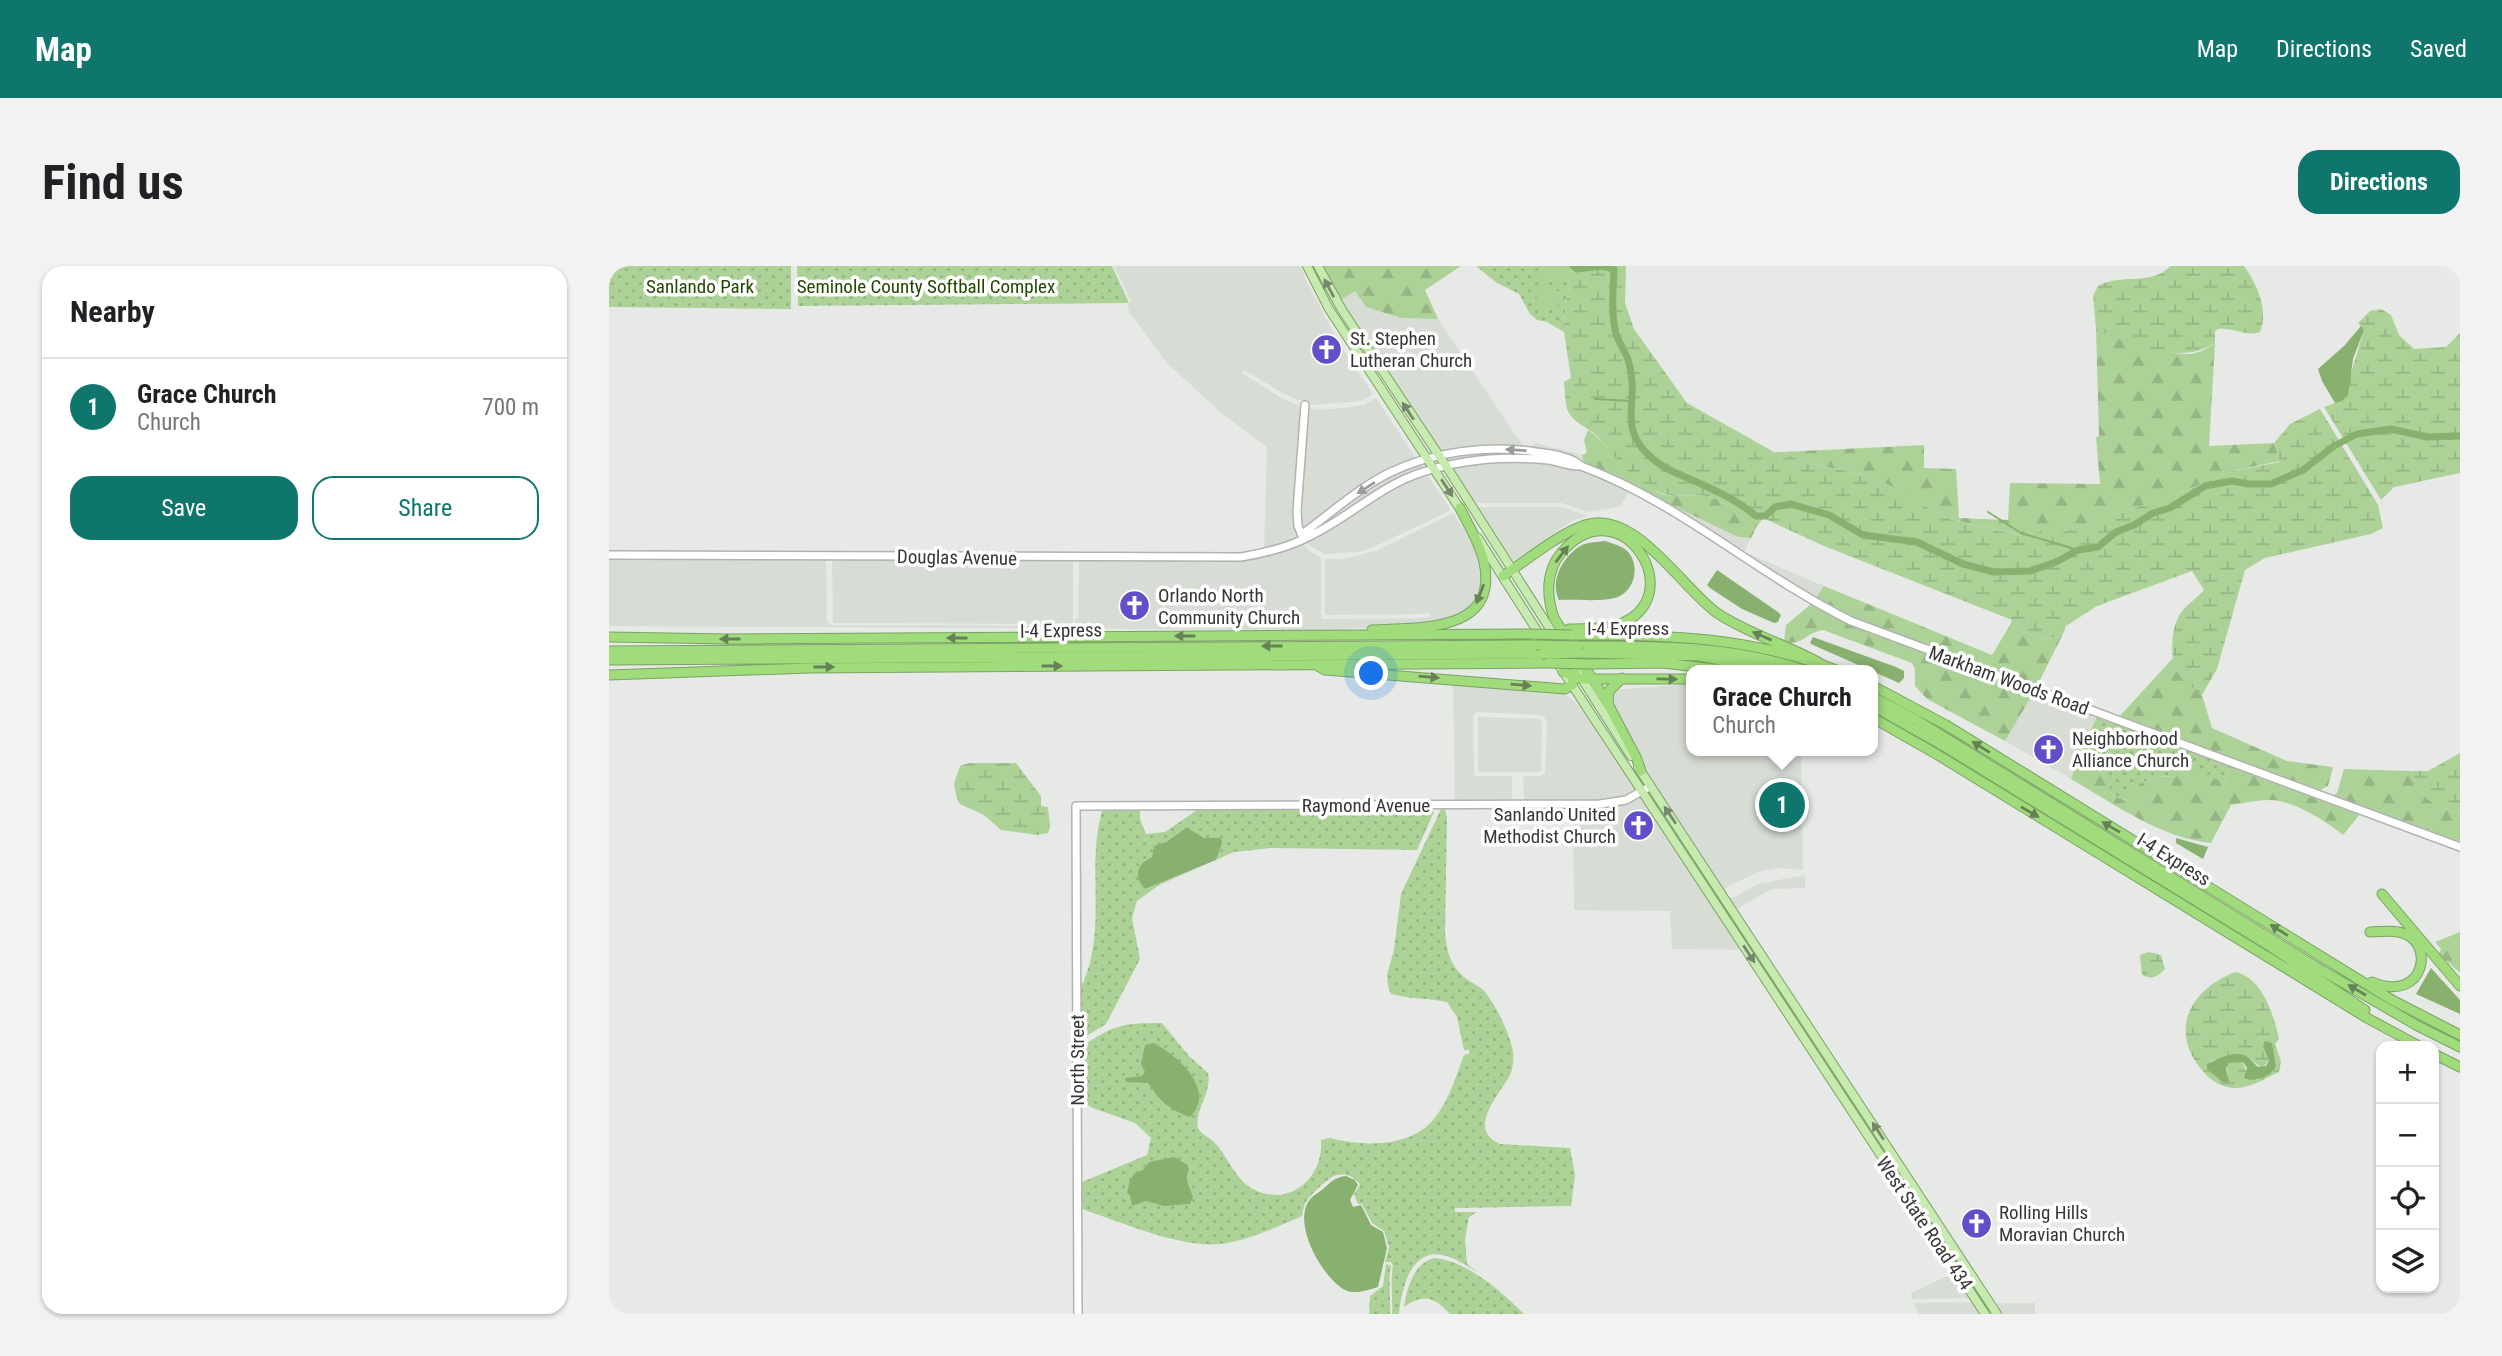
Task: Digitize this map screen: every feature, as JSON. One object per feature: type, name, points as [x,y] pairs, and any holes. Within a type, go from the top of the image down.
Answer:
[{"type":"highway","points":[[1351,636],[1372,630],[1447,625],[1458,621],[1472,610],[1483,589],[1484,564],[1459,508]]},
{"type":"highway","points":[[1503,576],[1572,531],[1586,524],[1607,522],[1636,535],[1688,587],[1738,626],[1800,652],[1823,665]]},
{"type":"highway","points":[[1570,632],[1614,626],[1640,609],[1649,590],[1650,571],[1645,557],[1629,539],[1605,531],[1590,533],[1567,546],[1551,571],[1549,604],[1554,618],[1608,705],[1641,771]]},
{"type":"highway","points":[[609,637],[728,639],[1351,636],[1570,632],[1710,639],[1769,650],[1823,665]]},
{"type":"highway","name":"I-4 Express","points":[[609,651],[1536,645],[1699,656],[1747,665]]},
{"type":"highway","name":"I-4 Express","points":[[609,660],[1542,654],[1581,649],[1681,646],[1735,653],[1784,665]]},
{"type":"highway","points":[[609,675],[809,668],[1548,663],[1662,663],[1686,666]]},
{"type":"highway","points":[[1313,664],[1325,670],[1565,689],[1576,677]]},
{"type":"highway","points":[[1563,672],[1576,677],[1593,678],[1686,679]]},
{"type":"highway","points":[[1608,705],[1609,691],[1622,678]]},
{"type":"highway","points":[[1878,689],[1946,725],[2326,960],[2460,1035]]},
{"type":"highway","name":"I-4 Express","points":[[1878,699],[2323,971],[2416,1025],[2460,1047]]},
{"type":"highway","name":"I-4 Express","points":[[1878,709],[1921,732],[2271,947],[2362,1007],[2388,1029]]},
{"type":"highway","points":[[1878,720],[2411,1041]]},
{"type":"highway","points":[[1878,725],[1901,732]]},
{"type":"highway","points":[[2382,894],[2460,986]]},
{"type":"highway","points":[[2326,960],[2382,986],[2399,987],[2413,979],[2419,971],[2421,960],[2415,941],[2397,931],[2369,932]]},
{"type":"highway","points":[[2439,1056],[2460,1067]]},
{"type":"main road","points":[[1307,266],[1329,309],[1563,672]]},
{"type":"main road","points":[[1318,266],[1342,310],[1447,466],[1512,570],[1576,677],[1616,752],[1810,1048],[1819,1054],[1835,1077],[1842,1076]]},
{"type":"main road","points":[[1303,539],[1298,526],[1297,511],[1305,405]]},
{"type":"main road","name":"Markham Woods Road","points":[[1303,539],[1305,532],[1385,475],[1427,459],[1465,451],[1518,450],[1553,455],[1576,462],[1632,490],[1851,621],[2460,847]]},
{"type":"main road","name":"Markham Woods Road","points":[[1303,539],[1390,484],[1434,469],[1504,458],[1550,460],[1575,467],[1581,466]]},
{"type":"main road","name":"Douglas Avenue","points":[[609,555],[1241,557],[1278,550],[1303,539]]},
{"type":"main road","points":[[1576,677],[1651,786],[1997,1314]]},
{"type":"main road","name":"Raymond Avenue","points":[[1076,806],[1600,804],[1626,800],[1651,786]]},
{"type":"main road","name":"North Street","points":[[1076,806],[1078,1314]]},
{"type":"main road","points":[[1686,860],[1697,868],[1716,895],[1723,896]]},
{"type":"main road","points":[[1713,901],[1723,905],[1747,934]]},
{"type":"main road","name":"West State Road 434","points":[[1810,1048],[1985,1314]]},
{"type":"main road","points":[[1959,1272],[1967,1278],[1984,1301],[1990,1301]]},
{"type":"shaded area","points":[[1114,266],[1301,266],[1340,345],[1373,394],[1361,401],[1313,405],[1286,395],[1244,370],[1242,373],[1283,399],[1302,407],[1300,538],[1264,550],[1267,447],[1219,411],[1166,362],[1130,313],[1127,305],[1131,302]]},
{"type":"shaded area","points":[[1355,290],[1366,307],[1401,318],[1438,319],[1526,448],[1440,454],[1339,301]]},
{"type":"shaded area","points":[[2361,326],[2364,330],[2353,359],[2348,395],[2335,403],[2318,369],[2344,346]]},
{"type":"shaded area","points":[[1376,398],[1417,460],[1390,470],[1304,530],[1300,526],[1299,511],[1307,408],[1320,410],[1350,407],[1363,405]]},
{"type":"shaded area","points":[[1536,443],[1582,455],[1588,465],[1738,537],[1751,538],[1744,552],[1824,586],[1815,599],[1729,544],[1584,463],[1528,448]]},
{"type":"shaded area","points":[[1504,451],[1550,458],[1448,464],[1443,458],[1465,453]]},
{"type":"shaded area","points":[[1504,461],[1549,463],[1587,471],[1629,491],[1621,506],[1588,512],[1562,503],[1473,503],[1450,468]]},
{"type":"shaded area","points":[[1420,464],[1424,470],[1389,483],[1310,534],[1307,533],[1386,477]]},
{"type":"shaded area","points":[[1426,473],[1451,510],[1359,552],[1324,554],[1310,546],[1306,540],[1392,486]]},
{"type":"shaded area","points":[[1475,507],[1562,507],[1588,516],[1574,520],[1511,562]]},
{"type":"shaded area","points":[[1453,513],[1481,559],[1482,584],[1476,601],[1462,616],[1406,626],[1315,630],[609,626],[609,557],[826,558],[827,622],[833,625],[1073,626],[1075,619],[1078,619],[1079,560],[1264,557],[1302,542],[1307,549],[1321,558],[1321,619],[1424,618],[1430,616],[1428,612],[1325,615],[1325,559],[1342,559],[1376,551]]},
{"type":"shaded area","points":[[1605,541],[1624,549],[1633,559],[1635,573],[1631,586],[1615,598],[1559,600],[1556,592],[1557,576],[1569,555],[1582,545]]},
{"type":"shaded area","points":[[832,559],[1073,561],[1073,624],[833,623]]},
{"type":"shaded area","points":[[1717,570],[1778,612],[1781,615],[1778,622],[1774,623],[1742,609],[1710,588],[1707,585]]},
{"type":"shaded area","points":[[1813,637],[1896,667],[1904,671],[1904,678],[1899,683],[1878,674],[1878,665],[1858,665],[1810,643]]},
{"type":"shaded area","points":[[1453,682],[1532,692],[1562,691],[1581,707],[1639,791],[1632,796],[1609,802],[1524,801],[1523,776],[1540,776],[1545,773],[1545,718],[1541,715],[1476,712],[1473,715],[1474,774],[1512,776],[1512,801],[1455,802]]},
{"type":"shaded area","points":[[1686,684],[1686,756],[1801,756],[1803,870],[1779,868],[1758,872],[1727,887],[1723,892],[1642,765],[1611,704],[1612,690]]},
{"type":"shaded area","points":[[2034,692],[2098,715],[2071,779],[2005,741]]},
{"type":"shaded area","points":[[1478,717],[1540,719],[1541,772],[1478,772]]},
{"type":"shaded area","points":[[1642,795],[1743,950],[1672,949],[1670,911],[1574,910],[1573,806]]},
{"type":"shaded area","points":[[1187,827],[1204,838],[1221,838],[1222,844],[1216,860],[1145,889],[1139,880],[1138,871],[1143,863],[1152,857],[1154,846],[1166,842]]},
{"type":"shaded area","points":[[2176,838],[2208,847],[2203,859],[2176,843]]},
{"type":"shaded area","points":[[1805,875],[1805,888],[1771,889],[1735,910],[1727,898],[1735,897],[1757,884]]},
{"type":"shaded area","points":[[2431,968],[2460,1000],[2460,1014],[2416,994]]},
{"type":"shaded area","points":[[2265,1041],[2272,1043],[2276,1066],[2267,1076],[2253,1080],[2244,1078],[2247,1068],[2243,1062],[2229,1063],[2226,1069],[2229,1082],[2222,1082],[2207,1069],[2207,1064],[2235,1054],[2245,1055],[2258,1067],[2266,1066],[2269,1061],[2263,1046]]},
{"type":"shaded area","points":[[1154,1043],[1174,1056],[1197,1085],[1197,1107],[1190,1117],[1166,1104],[1148,1083],[1126,1082],[1125,1078],[1142,1076],[1145,1072],[1141,1064],[1145,1045]]},
{"type":"shaded area","points":[[1174,1157],[1189,1169],[1186,1179],[1193,1197],[1190,1204],[1164,1206],[1146,1201],[1132,1206],[1127,1193],[1135,1173],[1143,1170],[1149,1162]]},
{"type":"shaded area","points":[[1346,1176],[1355,1180],[1358,1185],[1350,1200],[1353,1207],[1361,1205],[1371,1225],[1383,1232],[1387,1248],[1378,1287],[1366,1291],[1345,1290],[1328,1275],[1313,1252],[1305,1226],[1304,1214],[1310,1199],[1333,1180]]},
{"type":"shaded area","points":[[1956,1272],[1972,1298],[1912,1299],[1911,1293]]},
{"type":"shaded area","points":[[1975,1302],[1982,1314],[1919,1314],[1914,1303]]},
{"type":"shaded area","points":[[1996,1303],[2035,1303],[2035,1314],[2003,1314]]},
{"type":"green space","name":"Sanlando Park","points":[[609,266],[791,266],[791,309],[609,307]]},
{"type":"green space","name":"Seminole County Softball Complex","points":[[797,266],[1112,266],[1129,303],[798,306]]},
{"type":"green space","points":[[1321,266],[1461,266],[1425,290],[1438,319],[1401,318],[1366,307],[1355,291],[1339,301]]},
{"type":"green space","points":[[1476,266],[1572,266],[1564,332],[1547,322],[1537,320],[1530,314],[1519,294],[1497,283]]},
{"type":"green space","points":[[1545,266],[1568,266],[1563,284],[1542,278]]},
{"type":"green space","points":[[1572,266],[1626,266],[1625,303],[1634,329],[1687,403],[1774,452],[1783,452],[1806,463],[1883,482],[1949,519],[2023,536],[2041,531],[2065,531],[2086,525],[2187,490],[2232,471],[2280,462],[2274,443],[2290,424],[2320,409],[2378,505],[2383,528],[2371,534],[2265,558],[2245,570],[2217,669],[2202,695],[2178,673],[2172,652],[2175,627],[2180,614],[2204,590],[2192,571],[2097,606],[2066,626],[2062,636],[2040,639],[2010,625],[2012,620],[1824,546],[1763,518],[1756,528],[1717,499],[1664,494],[1644,485],[1595,434],[1573,418],[1567,409],[1564,382],[1571,378],[1564,332]]},
{"type":"green space","points":[[2170,266],[2244,266],[2262,306],[2260,332],[2218,329],[2215,332],[2215,343],[2202,350],[2171,353],[2124,341],[2096,329],[2093,296],[2098,286],[2116,280],[2155,276]]},
{"type":"green space","points":[[1539,286],[1561,292],[1557,309],[1554,311],[1535,304]]},
{"type":"green space","points":[[2381,309],[2391,315],[2399,335],[2414,349],[2446,347],[2460,333],[2460,473],[2394,487],[2381,500],[2324,407],[2335,403],[2350,376],[2364,330],[2358,323],[2370,311]]},
{"type":"green space","points":[[2096,329],[2142,345],[2180,354],[2196,353],[2215,343],[2209,446],[2274,443],[2280,461],[2232,471],[2187,490],[2086,525],[2065,531],[2041,531],[2024,536],[1949,519],[1883,482],[1806,463],[1783,452],[1924,445],[1924,468],[1956,469],[1959,518],[2008,520],[2010,483],[2100,484],[2096,437],[2099,436]]},
{"type":"green space","points":[[1588,430],[1636,478],[1657,492],[1671,496],[1710,496],[1727,505],[1756,528],[1751,538],[1738,537],[1588,465],[1582,455],[1587,453],[1584,440]]},
{"type":"green space","points":[[1824,586],[1992,655],[2010,625],[2040,639],[2062,636],[2036,688],[1852,619],[1815,599]]},
{"type":"green space","points":[[1811,604],[1850,623],[2034,692],[2005,741],[1927,699],[1915,686],[1915,669],[1912,663],[1823,630],[1795,643],[1784,641],[1786,625]]},
{"type":"green space","points":[[2173,658],[2176,670],[2202,695],[2212,728],[2287,761],[2333,767],[2328,786],[2320,790],[2118,718]]},
{"type":"green space","points":[[2098,715],[2232,765],[2224,782],[2181,776],[2159,777],[2141,784],[2125,800],[2113,796],[2092,747],[2091,731]]},
{"type":"green space","points":[[2090,732],[2099,739],[2098,768],[2106,777],[2113,796],[2125,800],[2140,784],[2155,777],[2177,776],[2180,768],[2224,782],[2232,765],[2361,813],[2343,835],[2299,807],[2279,801],[2255,801],[2231,805],[2211,843],[2192,840],[2138,818],[2071,779]]},
{"type":"green space","points":[[2460,753],[2460,814],[2429,800],[2419,788],[2412,771],[2428,771]]},
{"type":"green space","points":[[969,763],[1016,763],[1041,796],[1041,806],[1048,807],[1048,833],[1037,835],[1001,830],[984,815],[960,804],[954,784],[960,766]]},
{"type":"green space","points":[[2344,769],[2412,771],[2419,788],[2429,800],[2460,814],[2460,844],[2335,798]]},
{"type":"green space","points":[[1103,808],[1140,808],[1140,819],[1146,834],[1165,832],[1200,808],[1431,808],[1434,812],[1417,850],[1271,848],[1234,852],[1216,860],[1222,844],[1204,838],[1187,827],[1154,847],[1152,857],[1145,860],[1145,889],[1208,863],[1159,885],[1137,901],[1132,918],[1140,959],[1106,1024],[1080,1040],[1079,983],[1083,983],[1094,939],[1096,852]]},
{"type":"green space","points":[[1441,809],[1445,810],[1447,817],[1445,933],[1449,953],[1458,970],[1489,998],[1506,1028],[1513,1051],[1509,1077],[1492,1103],[1485,1122],[1486,1130],[1490,1138],[1500,1144],[1570,1148],[1575,1175],[1571,1206],[1455,1208],[1455,1212],[1477,1212],[1469,1217],[1465,1239],[1467,1264],[1477,1272],[1439,1254],[1422,1258],[1408,1276],[1399,1314],[1392,1314],[1393,1266],[1391,1262],[1385,1262],[1389,1247],[1384,1231],[1372,1223],[1362,1204],[1358,1204],[1354,1194],[1360,1185],[1349,1176],[1334,1176],[1323,1184],[1307,1201],[1302,1216],[1251,1237],[1220,1244],[1169,1238],[1082,1209],[1082,1182],[1147,1155],[1151,1138],[1135,1123],[1080,1101],[1080,1048],[1118,1027],[1162,1023],[1189,1056],[1208,1073],[1208,1088],[1198,1114],[1198,1128],[1219,1148],[1244,1182],[1257,1191],[1270,1195],[1294,1191],[1304,1184],[1317,1165],[1321,1140],[1330,1138],[1373,1143],[1402,1139],[1427,1126],[1437,1115],[1449,1094],[1464,1055],[1469,1054],[1469,1050],[1464,1050],[1457,1017],[1447,1002],[1391,994],[1387,975],[1394,950],[1401,894]]},
{"type":"green space","points":[[2460,932],[2460,973],[2439,954],[2441,949],[2435,942]]},
{"type":"green space","points":[[2149,952],[2161,955],[2165,969],[2157,976],[2142,975],[2140,955]]},
{"type":"green space","points":[[2235,972],[2253,981],[2270,1009],[2279,1039],[2275,1044],[2281,1061],[2279,1072],[2244,1087],[2227,1087],[2211,1079],[2191,1054],[2186,1039],[2189,1012],[2197,999],[2220,979]],"holes":[[[2263,1046],[2272,1050],[2276,1066],[2269,1074],[2257,1080],[2246,1072],[2243,1062],[2229,1063],[2228,1082],[2218,1079],[2207,1065],[2213,1060],[2244,1055],[2262,1068],[2269,1061]]]},
{"type":"green space","points":[[1428,1260],[1447,1260],[1471,1271],[1495,1287],[1524,1314],[1450,1314],[1429,1299],[1417,1300],[1404,1307],[1407,1292],[1417,1270]]},
{"type":"green space","points":[[1386,1264],[1391,1266],[1390,1314],[1369,1314],[1370,1296],[1383,1286]]},
{"type":"waterway","points":[[1573,266],[1577,269],[1601,266],[1614,269],[1613,318],[1632,378],[1633,429],[1637,441],[1646,453],[1661,465],[1725,495],[1756,516],[1765,516],[1775,507],[1791,504],[1829,515],[1863,535],[1917,542],[1963,564],[1994,572],[2030,571],[2056,562],[2078,550],[2098,547],[2116,532],[2153,513],[2170,508],[2205,486],[2232,481],[2271,484],[2303,470],[2334,446],[2357,434],[2391,429],[2427,437],[2460,436]]},
{"type":"waterway","points":[[1595,399],[1631,401]]},
{"type":"waterway","points":[[1988,512],[2021,533],[2078,550]]},
{"type":"place","name":"St. Stephen Lutheran Church","points":[[1327,349]]},
{"type":"place","name":"Orlando North Community Church","points":[[1135,606]]},
{"type":"place","name":"Neighborhood Alliance Church","points":[[2049,749]]},
{"type":"place","name":"Grace Church","points":[[1782,805]]},
{"type":"place","name":"Sanlando United Methodist Church","points":[[1639,825]]},
{"type":"place","name":"Rolling Hills Moravian Church","points":[[1976,1223]]}]
